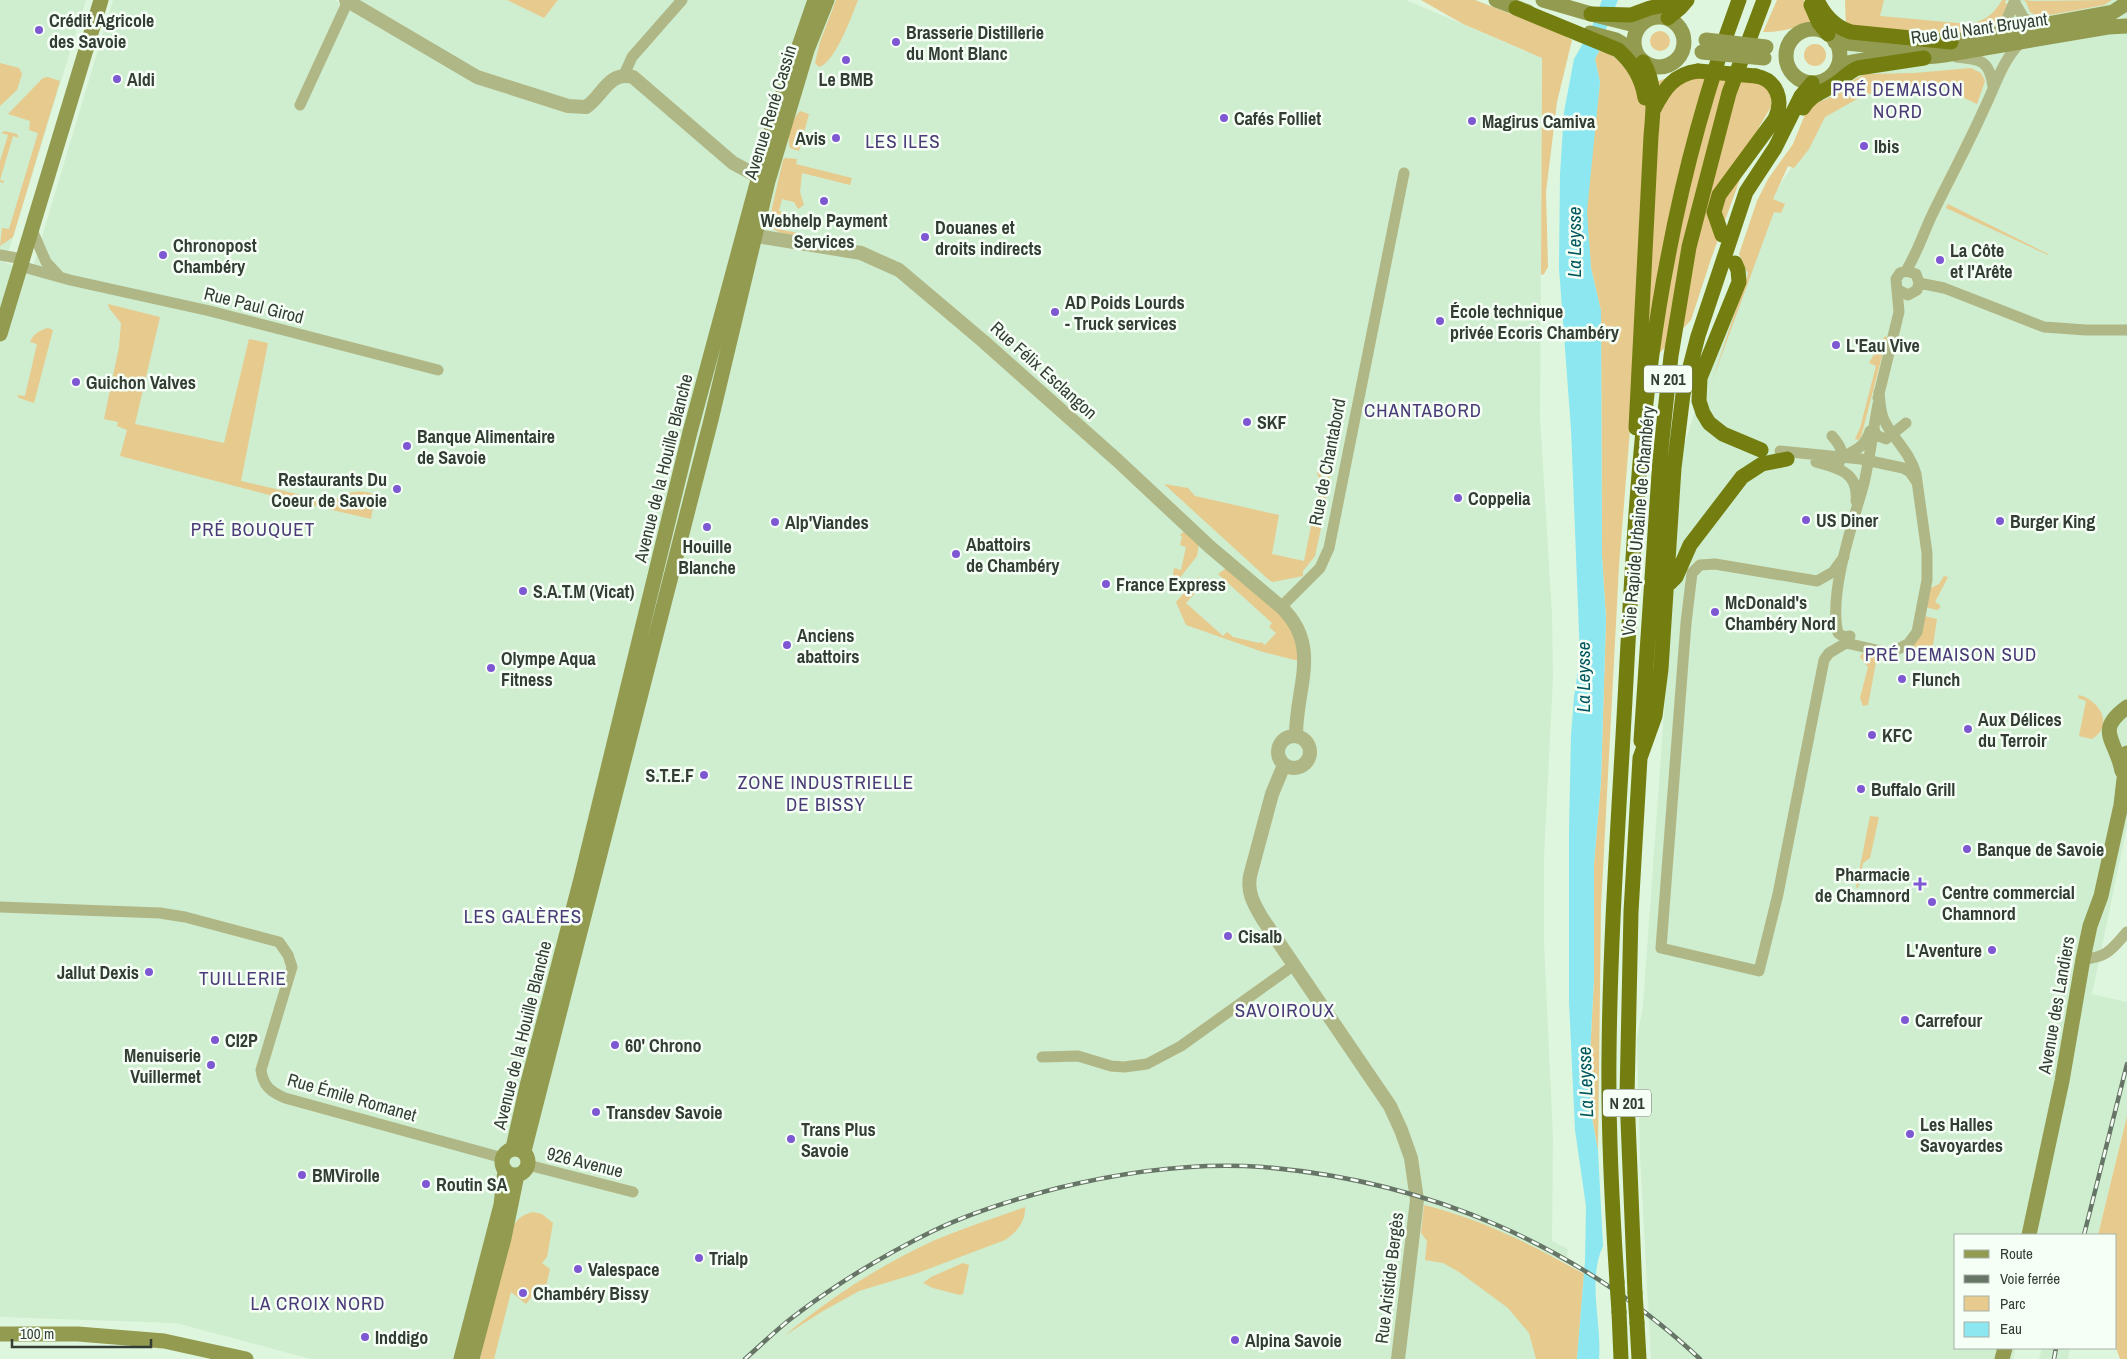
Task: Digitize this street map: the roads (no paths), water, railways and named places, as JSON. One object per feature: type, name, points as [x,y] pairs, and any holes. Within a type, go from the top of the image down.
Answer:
[{"type":"highway","points":[[1586,13],[1619,16],[1634,22],[1650,8],[1666,5],[1676,0]]},
{"type":"highway","points":[[1668,18],[1687,0]]},
{"type":"highway","name":"Voie Rapide Urbaine de Chambéry","points":[[1621,1359],[1610,1102],[1612,952],[1636,520],[1648,393],[1668,256],[1711,86],[1739,0]]},
{"type":"highway","name":"Voie Rapide Urbaine de Chambéry","points":[[1640,758],[1660,460],[1676,329],[1689,247],[1729,92],[1764,0]]},
{"type":"highway","points":[[1809,0],[1819,23],[1831,38]]},
{"type":"highway","points":[[1817,0],[1831,21],[1851,32],[1947,49]]},
{"type":"highway","points":[[1516,8],[1629,52],[1650,75],[1654,110],[1636,404],[1636,520]]},
{"type":"highway","points":[[1629,52],[1628,59],[1642,83],[1651,136]]},
{"type":"highway","points":[[1755,177],[1768,168],[1785,144],[1805,104],[1814,96],[1832,86],[1852,70],[1924,58]]},
{"type":"highway","points":[[1654,110],[1669,84],[1680,76],[1698,71],[1756,76],[1768,80],[1775,86],[1778,94],[1778,110],[1775,119],[1719,195],[1714,212],[1722,235]]},
{"type":"highway","points":[[1640,758],[1655,716],[1668,585],[1678,434],[1683,394],[1692,356],[1739,209],[1759,165],[1779,130],[1791,98],[1803,79]]},
{"type":"highway","points":[[1735,263],[1739,282],[1704,368],[1699,384],[1699,401],[1709,423],[1708,427],[1711,436],[1729,445],[1783,455]]},
{"type":"highway","points":[[1692,356],[1690,397],[1694,413],[1708,427]]},
{"type":"highway","points":[[1668,585],[1676,577],[1690,545],[1742,477],[1762,464],[1783,455]]},
{"type":"highway","name":"N 201","points":[[1639,1359],[1627,1096],[1631,912],[1640,758]]},
{"type":"main road","points":[[0,334],[101,0]]},
{"type":"main road","name":"Avenue René Cassin","points":[[749,235],[763,179],[776,113],[815,0]]},
{"type":"main road","name":"Avenue René Cassin","points":[[763,179],[807,50],[827,0]]},
{"type":"main road","points":[[1496,0],[1516,8]]},
{"type":"main road","points":[[1543,0],[1586,13]]},
{"type":"main road","name":"Rue du Nant Bruyant","points":[[1838,66],[1860,59],[1924,58],[1947,49],[1996,35],[2114,12],[2127,3]]},
{"type":"main road","points":[[1704,46],[1668,18],[1649,18],[1634,22],[1634,38],[1629,52],[1649,65],[1662,67],[1704,46],[1765,52],[1779,64],[1803,79],[1825,80],[1838,66],[1839,54],[1831,38],[1810,30],[1803,31],[1792,39],[1765,52]]},
{"type":"main road","name":"Rue du Nant Bruyant","points":[[1831,38],[1887,47],[1947,49],[2020,43],[2108,27],[2127,26]]},
{"type":"main road","points":[[1679,57],[1684,43],[1680,29]]},
{"type":"main road","points":[[1792,39],[1788,45],[1786,60],[1803,79]]},
{"type":"main road","name":"Avenue de la Houille Blanche","points":[[461,1359],[711,420],[749,235]]},
{"type":"main road","points":[[2124,780],[2119,757],[2120,743],[2109,735],[2108,728],[2121,717],[2127,707]]},
{"type":"main road","name":"Avenue des Landiers","points":[[2029,1234],[2064,1072],[2090,926],[2101,896],[2121,805],[2127,753]]},
{"type":"main road","name":"Avenue de la Houille Blanche","points":[[472,1359],[504,1238],[515,1161]]},
{"type":"main road","points":[[0,1334],[78,1334],[164,1341],[246,1359]]},
{"type":"street","points":[[300,105],[347,0],[478,78],[568,106],[586,107],[611,80],[624,76],[633,77],[733,163],[763,179]]},
{"type":"street","points":[[624,76],[632,57],[682,0]]},
{"type":"street","points":[[2015,2],[2023,17],[2037,27]]},
{"type":"street","points":[[1996,35],[2007,19],[2015,2]]},
{"type":"street","points":[[1899,312],[1911,294],[1917,290],[1914,276],[1915,257],[1929,220],[1985,108],[1993,86],[2009,55],[2020,43]]},
{"type":"street","points":[[1947,49],[1984,62],[1992,75],[1993,86]]},
{"type":"street","name":"Rue de Chantabord","points":[[1281,608],[1319,570],[1329,548],[1404,173]]},
{"type":"street","points":[[32,230],[46,262],[60,277]]},
{"type":"street","name":"Rue Félix Esclangon","points":[[749,235],[862,253],[899,270],[983,341],[1281,608]]},
{"type":"street","name":"Rue Paul Girod","points":[[0,255],[60,277],[194,308],[438,370]]},
{"type":"street","points":[[1816,462],[1836,464],[1842,457],[1857,449],[1866,441],[1899,312],[1896,279],[1900,274],[1914,276],[2044,327],[2127,330]]},
{"type":"street","points":[[1898,290],[1904,294],[1911,294]]},
{"type":"street","points":[[2107,329],[2127,322]]},
{"type":"street","points":[[1844,557],[1833,572],[1817,581],[1709,564],[1700,565],[1692,573],[1686,623],[1661,948],[1759,971],[1778,894],[1824,660],[1828,653],[1846,643],[1890,653],[1908,644],[1917,632],[1927,580],[1927,553],[1918,484],[1913,462],[1882,415],[1880,392]]},
{"type":"street","points":[[1850,636],[1840,636],[1834,620],[1844,557],[1869,461],[1880,392]]},
{"type":"street","points":[[1874,429],[1876,435],[1886,439],[1902,422],[1882,415]]},
{"type":"street","points":[[1832,436],[1840,447],[1842,457]]},
{"type":"street","points":[[1783,455],[1842,457],[1903,468],[1910,472],[1918,484]]},
{"type":"street","points":[[1783,455],[1816,462],[1839,469],[1848,474],[1852,479],[1856,493],[1853,520]]},
{"type":"street","points":[[1281,608],[1294,622],[1305,652],[1296,712],[1296,735]]},
{"type":"street","points":[[1296,735],[1305,740],[1310,748],[1307,762],[1298,768],[1284,765],[1278,757],[1278,746],[1285,738],[1296,735]]},
{"type":"street","points":[[1042,1057],[1078,1056],[1111,1066],[1147,1064],[1165,1056],[1196,1036],[1294,965],[1252,902],[1249,889],[1250,876],[1272,794],[1284,765]]},
{"type":"street","name":"Rue Émile Romanet","points":[[0,907],[160,913],[185,917],[279,942],[288,954],[292,967],[261,1070],[262,1080],[268,1089],[285,1098],[515,1161]]},
{"type":"street","points":[[2083,959],[2104,956],[2127,932]]},
{"type":"street","name":"Rue Aristide Bergès","points":[[1294,965],[1390,1106],[1411,1158],[1417,1195],[1398,1359]]},
{"type":"street","name":"926 Avenue","points":[[515,1161],[633,1192]]},
{"type":"water","name":"La Leysse","points":[[1602,0],[1618,0],[1595,59],[1600,82],[1587,211],[1591,268],[1601,311],[1602,556],[1606,619],[1601,781],[1594,864],[1594,979],[1590,1054],[1591,1112],[1598,1151],[1603,1246],[1598,1259],[1595,1287],[1599,1359],[1577,1359],[1585,1261],[1586,1206],[1575,1130],[1569,1002],[1569,832],[1571,735],[1580,657],[1571,429],[1559,268],[1560,174],[1564,112],[1574,59],[1591,29]]},
{"type":"railway","points":[[2084,1234],[2127,1064]]},
{"type":"railway","points":[[745,1359],[793,1317],[843,1282],[896,1250],[963,1218],[994,1206],[1083,1182],[1134,1173],[1212,1166],[1263,1167],[1324,1175],[1384,1187],[1442,1204],[1498,1226],[1552,1252],[1604,1283],[1653,1319],[1700,1359]]},
{"type":"railway","points":[[2054,1359],[2056,1349]]},
{"type":"place","name":"Crédit Agricole des Savoie","points":[[39,30]]},
{"type":"place","name":"Brasserie Distillerie du Mont Blanc","points":[[896,42]]},
{"type":"place","name":"Le BMB","points":[[846,60]]},
{"type":"place","name":"Aldi","points":[[117,79]]},
{"type":"place","name":"Cafés Folliet","points":[[1224,118]]},
{"type":"place","name":"Magirus Camiva","points":[[1472,121]]},
{"type":"place","name":"Avis","points":[[836,138]]},
{"type":"place","name":"Ibis","points":[[1864,146]]},
{"type":"place","name":"Webhelp Payment Services","points":[[824,201]]},
{"type":"place","name":"Douanes et droits indirects","points":[[925,237]]},
{"type":"place","name":"Chronopost Chambéry","points":[[163,255]]},
{"type":"place","name":"La Côte et l'Arête","points":[[1940,260]]},
{"type":"place","name":"AD Poids Lourds - Truck services","points":[[1055,312]]},
{"type":"place","name":"École technique privée Ecoris Chambéry","points":[[1440,321]]},
{"type":"place","name":"L'Eau Vive","points":[[1836,345]]},
{"type":"place","name":"Guichon Valves","points":[[76,382]]},
{"type":"place","name":"SKF","points":[[1247,422]]},
{"type":"place","name":"Banque Alimentaire de Savoie","points":[[407,446]]},
{"type":"place","name":"Restaurants Du Coeur de Savoie","points":[[397,489]]},
{"type":"place","name":"Coppelia","points":[[1458,498]]},
{"type":"place","name":"US Diner","points":[[1806,520]]},
{"type":"place","name":"Burger King","points":[[2000,521]]},
{"type":"place","name":"Alp'Viandes","points":[[775,522]]},
{"type":"place","name":"Houille Blanche","points":[[707,527]]},
{"type":"place","name":"Abattoirs de Chambéry","points":[[956,554]]},
{"type":"place","name":"France Express","points":[[1106,584]]},
{"type":"place","name":"S.A.T.M (Vicat)","points":[[523,591]]},
{"type":"place","name":"McDonald's Chambéry Nord","points":[[1715,612]]},
{"type":"place","name":"Anciens abattoirs","points":[[787,645]]},
{"type":"place","name":"Olympe Aqua Fitness","points":[[491,668]]},
{"type":"place","name":"Flunch","points":[[1902,679]]},
{"type":"place","name":"Aux Délices du Terroir","points":[[1968,729]]},
{"type":"place","name":"KFC","points":[[1872,735]]},
{"type":"place","name":"S.T.E.F","points":[[704,775]]},
{"type":"place","name":"Buffalo Grill","points":[[1861,789]]},
{"type":"place","name":"Banque de Savoie","points":[[1967,849]]},
{"type":"place","name":"Pharmacie de Chamnord","points":[[1920,884]]},
{"type":"place","name":"Centre commercial Chamnord","points":[[1932,902]]},
{"type":"place","name":"Cisalb","points":[[1228,936]]},
{"type":"place","name":"L'Aventure","points":[[1992,950]]},
{"type":"place","name":"Jallut Dexis","points":[[149,972]]},
{"type":"place","name":"Carrefour","points":[[1905,1020]]},
{"type":"place","name":"CI2P","points":[[215,1040]]},
{"type":"place","name":"60' Chrono","points":[[615,1045]]},
{"type":"place","name":"Menuiserie Vuillermet","points":[[211,1065]]},
{"type":"place","name":"Transdev Savoie","points":[[596,1112]]},
{"type":"place","name":"Les Halles Savoyardes","points":[[1910,1134]]},
{"type":"place","name":"Trans Plus Savoie","points":[[791,1139]]},
{"type":"place","name":"BMVirolle","points":[[302,1175]]},
{"type":"place","name":"Routin SA","points":[[426,1184]]},
{"type":"place","name":"Trialp","points":[[699,1258]]},
{"type":"place","name":"Valespace","points":[[578,1269]]},
{"type":"place","name":"Chambéry Bissy","points":[[523,1293]]},
{"type":"place","name":"Inddigo","points":[[365,1337]]},
{"type":"place","name":"Alpina Savoie","points":[[1235,1340]]},
{"type":"district","name":"PRÉ DEMAISON NORD","points":[[1898,100]]},
{"type":"district","name":"LES ILES","points":[[903,141]]},
{"type":"district","name":"CHANTABORD","points":[[1423,410]]},
{"type":"district","name":"PRÉ BOUQUET","points":[[253,529]]},
{"type":"district","name":"PRÉ DEMAISON SUD","points":[[1951,654]]},
{"type":"district","name":"ZONE INDUSTRIELLE DE BISSY","points":[[826,793]]},
{"type":"district","name":"LES GALÈRES","points":[[523,916]]},
{"type":"district","name":"TUILLERIE","points":[[243,978]]},
{"type":"district","name":"SAVOIROUX","points":[[1285,1010]]},
{"type":"district","name":"LA CROIX NORD","points":[[318,1303]]}]
